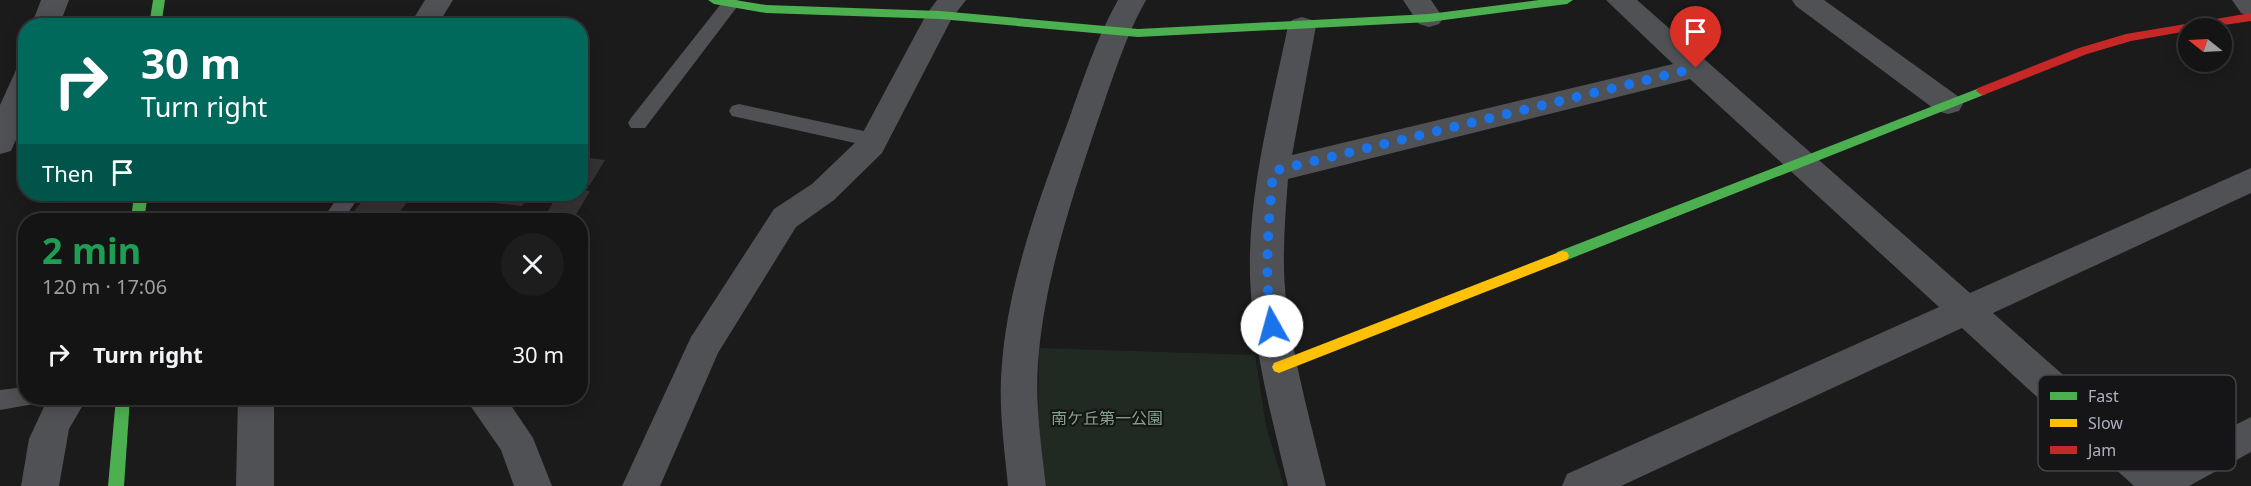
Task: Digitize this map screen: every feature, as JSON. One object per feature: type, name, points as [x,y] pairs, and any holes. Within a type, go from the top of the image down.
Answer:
[{"type":"street","points":[[48,18],[55,0]]},
{"type":"street","points":[[156,18],[159,0]]},
{"type":"street","points":[[428,18],[439,0]]},
{"type":"street","points":[[1027,486],[1020,429],[1021,348],[1035,267],[1114,32],[1132,0]]},
{"type":"street","points":[[723,2],[766,9],[946,7],[1114,32],[1138,33],[1302,26],[1423,9],[1567,0]]},
{"type":"street","points":[[1620,0],[2038,378]]},
{"type":"street","points":[[1806,0],[1948,104]]},
{"type":"street","points":[[2246,0],[2251,7]]},
{"type":"street","points":[[641,486],[703,347],[785,218],[823,192],[873,140],[946,7]]},
{"type":"street","points":[[1279,367],[2092,48],[2130,37],[2251,18]]},
{"type":"street","points":[[1302,26],[1273,171],[1267,241],[1269,305],[1279,367],[1308,486]]},
{"type":"street","points":[[1273,171],[1696,68]]},
{"type":"street","points":[[0,143],[18,97]]},
{"type":"street","points":[[1581,486],[2251,180]]},
{"type":"street","points":[[40,486],[46,441],[53,419],[64,405]]},
{"type":"street","points":[[116,486],[122,405]]},
{"type":"street","points":[[255,486],[256,405]]},
{"type":"street","points":[[490,405],[500,415],[528,466],[533,486]]},
{"type":"street","points":[[2236,441],[2251,433]]},
{"type":"street","points":[[2140,471],[2155,485],[2181,471]]},
{"type":"lane","points":[[638,123],[723,2]]},
{"type":"lane","points":[[739,111],[873,140]]},
{"type":"lane","points":[[0,400],[18,398]]},
{"type":"green space","name":"南ケ丘第一公園","points":[[1039,348],[1255,355],[1266,426],[1284,486],[1046,486],[1038,429]]},
{"type":"building","points":[[588,158],[605,160],[588,185]]},
{"type":"building","points":[[362,201],[408,201],[399,213],[353,213]]},
{"type":"building","points":[[494,201],[525,201],[522,206],[493,203]]},
{"type":"building","points":[[554,201],[584,201],[577,213],[547,213]]},
{"type":"traffic: fast","points":[[156,18],[159,0]]},
{"type":"traffic: fast","points":[[714,0],[766,9],[940,15],[1138,33],[1429,18],[1567,0]]},
{"type":"traffic: fast","points":[[1562,256],[1982,91]]},
{"type":"traffic: fast","points":[[139,213],[140,201]]},
{"type":"traffic: fast","points":[[116,486],[122,405]]},
{"type":"traffic: slow","points":[[1279,367],[1562,256]]},
{"type":"traffic: jam","points":[[1982,91],[2083,51],[2130,37],[2251,17]]},
{"type":"route","points":[[1272,326],[1267,241],[1273,171],[1696,68]]}]
